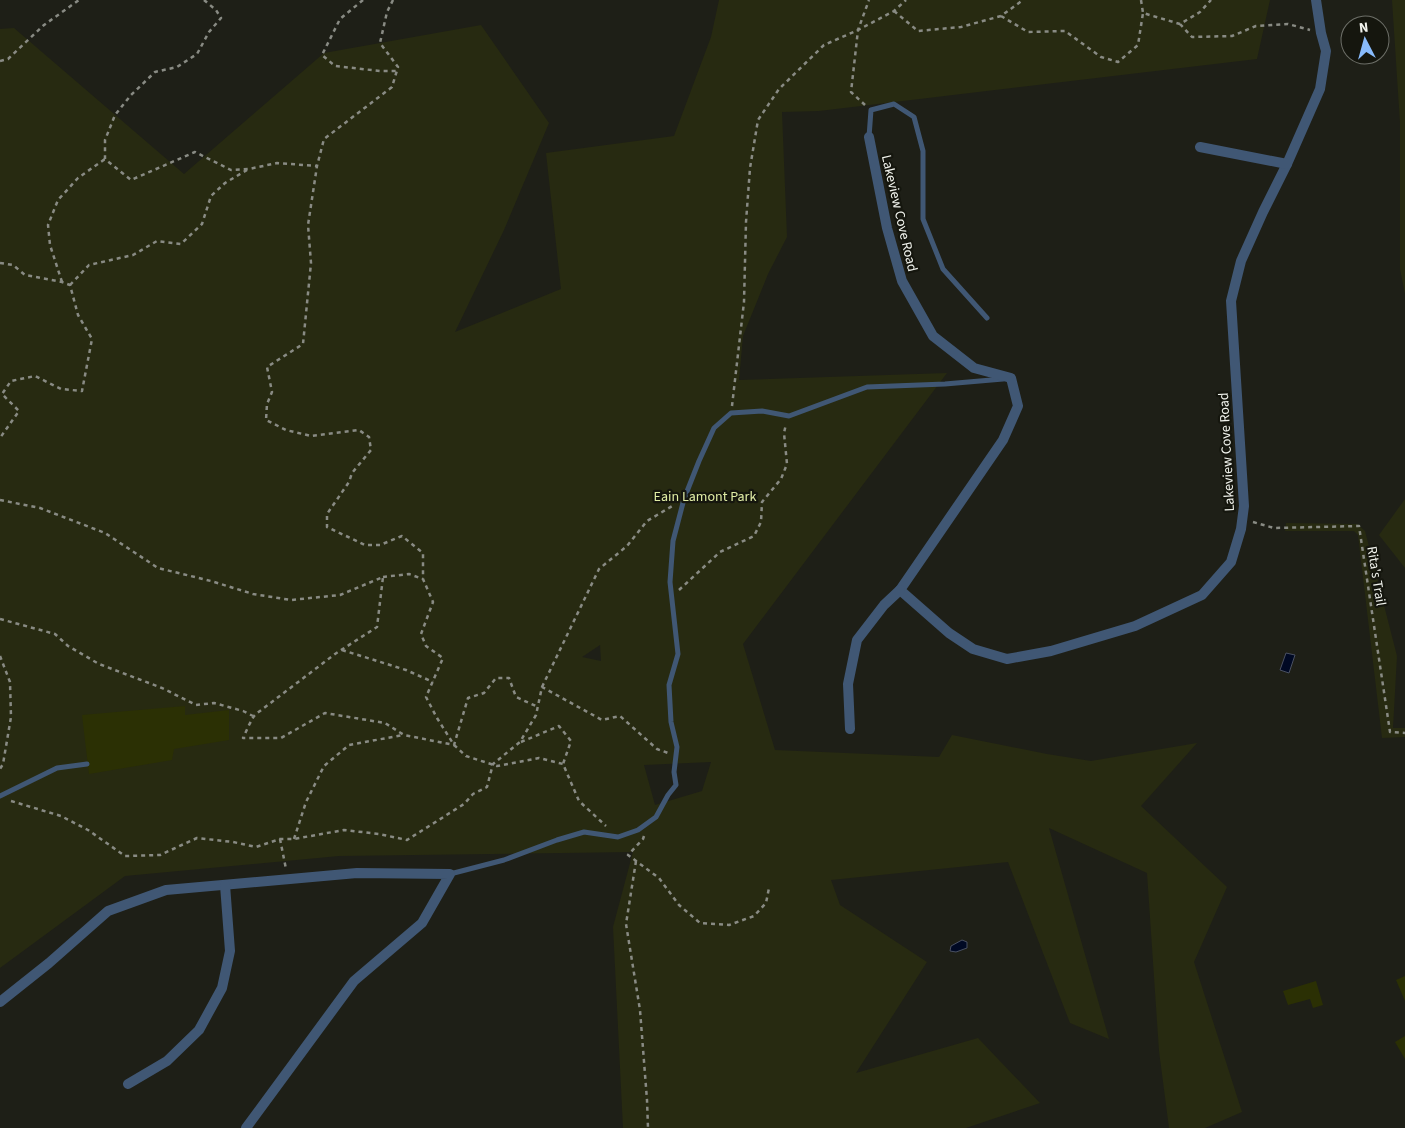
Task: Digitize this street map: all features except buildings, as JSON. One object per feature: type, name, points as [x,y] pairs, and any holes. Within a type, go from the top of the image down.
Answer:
[{"type":"street","name":"Lakeview Cove Road","points":[[900,590],[949,633],[973,649],[1007,659],[1051,651],[1135,626],[1202,595],[1231,562],[1244,506],[1231,301],[1241,261],[1320,89],[1326,50],[1316,0]]},
{"type":"street","name":"Lakeview Cove Road","points":[[868,137],[887,228],[902,281],[933,336],[974,368],[1011,378]]},
{"type":"street","points":[[1200,147],[1287,164]]},
{"type":"street","points":[[850,729],[848,684],[857,640],[884,605],[900,590],[1003,440],[1018,406],[1011,378]]},
{"type":"street","points":[[0,1002],[49,963],[108,911],[166,890],[357,873],[450,874],[422,924],[354,981],[246,1128]]},
{"type":"street","points":[[128,1084],[167,1061],[198,1030],[222,988],[230,951],[225,884]]},
{"type":"lane","points":[[868,137],[871,110],[894,104],[914,117],[923,151],[923,219],[943,269],[987,318]]},
{"type":"lane","points":[[450,874],[504,860],[584,832],[618,838],[638,830],[656,817],[668,794],[676,785],[674,772],[677,747],[671,722],[669,686],[678,654],[670,582],[673,540],[684,499],[698,461],[714,428],[731,413],[762,411],[789,416],[867,387],[945,384],[1011,378]]},
{"type":"lane","points":[[0,796],[57,768],[88,764]]},
{"type":"path","points":[[0,61],[8,58],[44,25],[79,0]]},
{"type":"path","points":[[204,0],[216,10],[221,18],[209,32],[197,54],[177,67],[155,72],[131,95],[115,115],[105,140],[105,158],[131,180],[195,152],[231,170],[249,169],[277,163],[317,166]]},
{"type":"path","points":[[363,0],[340,18],[322,55],[335,66],[398,71]]},
{"type":"path","points":[[393,0],[387,12],[380,43],[398,67],[392,87],[324,138],[317,166],[308,225],[311,263],[303,344],[267,368],[272,392],[267,404],[266,420],[286,430],[311,436],[359,430],[368,437],[371,450],[352,473],[349,482],[327,514],[327,527],[365,545],[380,545],[402,536],[423,553],[423,578],[433,602],[421,634],[426,646],[443,658],[426,698],[454,745],[466,756],[497,766],[539,758],[563,764]]},
{"type":"path","points":[[869,0],[858,30],[851,92],[871,110]]},
{"type":"path","points":[[731,413],[744,302],[746,222],[750,168],[758,120],[779,89],[824,45],[894,12],[906,0]]},
{"type":"path","points":[[894,12],[918,31],[961,27],[1001,16],[1023,0]]},
{"type":"path","points":[[1001,16],[1028,32],[1065,31],[1102,58],[1118,62],[1138,45],[1143,14],[1140,0]]},
{"type":"path","points":[[1180,24],[1200,12],[1211,0]]},
{"type":"path","points":[[1143,14],[1180,24],[1192,37],[1232,36],[1256,26],[1288,24],[1321,32]]},
{"type":"path","points":[[62,282],[50,245],[48,225],[58,200],[78,178],[105,158]]},
{"type":"path","points":[[70,285],[89,265],[133,255],[157,241],[181,244],[202,224],[211,196],[225,182],[249,169]]},
{"type":"path","points":[[0,263],[13,265],[25,275],[70,285]]},
{"type":"path","points":[[0,438],[19,411],[2,394],[11,381],[35,376],[62,390],[82,391],[92,339],[78,315],[70,285]]},
{"type":"path","points":[[672,597],[720,552],[754,536],[761,522],[762,502],[781,479],[787,464],[784,433],[789,416]]},
{"type":"path","points":[[520,742],[536,716],[542,687],[599,570],[627,546],[648,521],[684,499]]},
{"type":"path","points":[[0,500],[40,508],[105,533],[158,568],[253,594],[291,600],[340,595],[383,577],[409,574],[423,578]]},
{"type":"path","name":"Rita's Trail","points":[[1242,519],[1274,528],[1359,526],[1390,732],[1405,733]]},
{"type":"path","points":[[383,577],[377,627],[342,650],[253,716],[243,738],[281,738],[325,713],[385,723],[404,735],[454,745]]},
{"type":"path","points":[[0,618],[55,634],[68,646],[99,664],[162,688],[196,705],[214,703],[243,711],[253,716]]},
{"type":"path","points":[[342,650],[406,670],[433,682]]},
{"type":"path","points":[[0,656],[10,682],[11,717],[4,764],[0,769]]},
{"type":"path","points":[[454,745],[468,698],[484,693],[496,678],[509,678],[516,697],[538,708]]},
{"type":"path","points":[[542,687],[602,720],[620,716],[657,749],[676,756]]},
{"type":"path","points":[[8,800],[61,816],[88,830],[125,856],[160,854],[197,838],[233,842],[256,848],[280,839],[294,839],[344,830],[379,834],[407,840],[487,787],[493,764],[520,742],[560,726],[571,741],[563,764],[579,801],[618,838]]},
{"type":"path","points":[[294,839],[306,802],[324,766],[349,745],[404,735]]},
{"type":"path","points":[[649,822],[643,839],[628,855],[659,878],[679,905],[700,923],[728,925],[754,916],[766,903],[769,888]]},
{"type":"path","points":[[280,839],[285,867],[290,879]]},
{"type":"path","points":[[636,861],[626,924],[640,1010],[648,1128]]},
{"type":"green space","name":"Eain Lamont Park","points":[[719,0],[1270,0],[1257,59],[819,111],[782,112],[787,237],[768,274],[743,336],[739,380],[947,373],[743,644],[775,750],[939,757],[952,735],[1091,761],[1197,743],[1141,806],[1227,887],[1194,962],[1242,1112],[1205,1128],[1169,1128],[1159,1051],[1147,873],[1049,828],[1109,1039],[1070,1023],[1008,862],[831,880],[840,905],[927,962],[856,1073],[978,1038],[1040,1103],[966,1128],[623,1128],[613,927],[633,852],[339,856],[125,876],[0,968],[0,29],[14,28],[184,174],[324,53],[481,25],[549,123],[504,230],[455,332],[561,289],[546,153],[674,136],[711,37]],"holes":[[[600,645],[601,661],[582,657]],[[711,762],[702,791],[655,805],[644,765]]]},
{"type":"green space","points":[[1392,0],[1405,0],[1405,294],[1400,269],[1400,123]]},
{"type":"green space","points":[[1405,499],[1405,568],[1379,535]]},
{"type":"green space","points":[[1286,523],[1357,524],[1365,531],[1397,656],[1393,728],[1405,728],[1405,737],[1382,738],[1358,535],[1354,531],[1285,531]]},
{"type":"water","points":[[1286,653],[1295,655],[1289,673],[1280,670]]},
{"type":"water","points":[[962,940],[967,942],[967,948],[956,952],[950,951],[951,946]]}]
